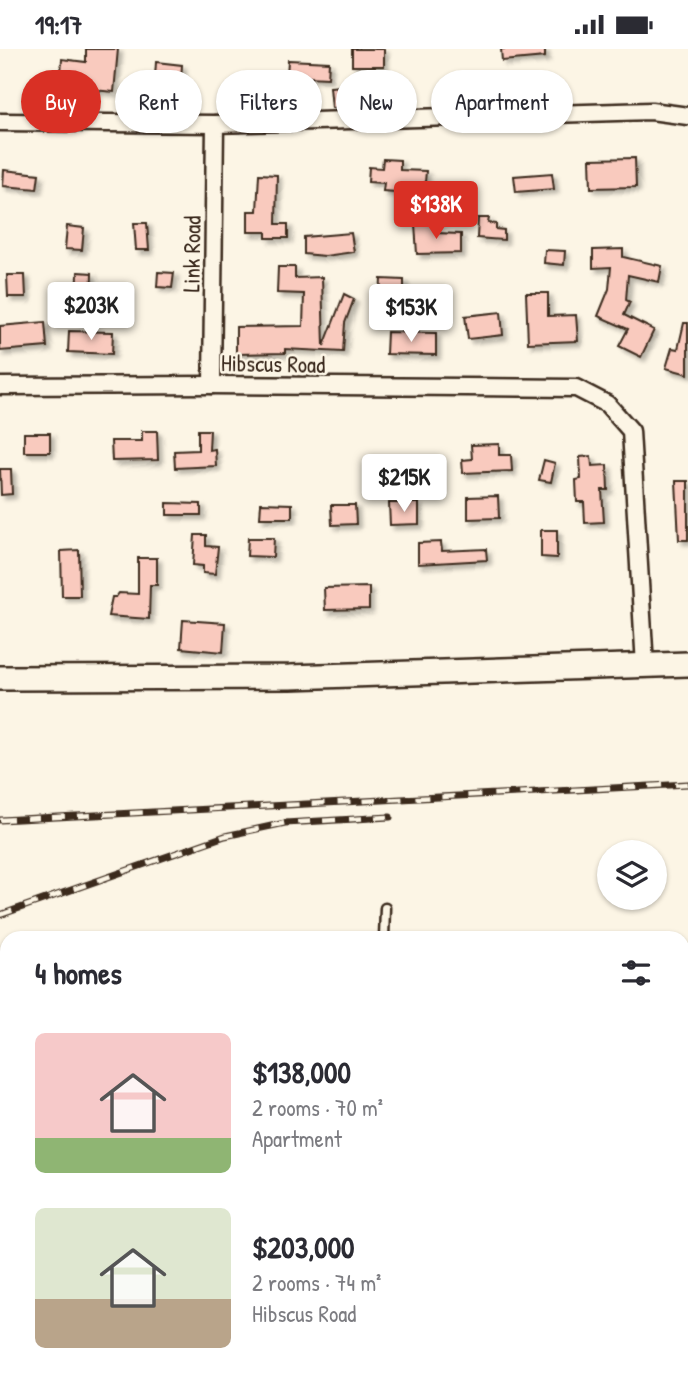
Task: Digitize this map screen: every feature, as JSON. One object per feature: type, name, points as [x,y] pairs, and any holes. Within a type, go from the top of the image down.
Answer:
[{"type":"street","points":[[0,122],[215,124],[651,111],[688,116]]},
{"type":"street","name":"Link Road","points":[[212,385],[215,124]]},
{"type":"street","name":"Hibscus Road","points":[[0,386],[576,388],[607,404],[631,431],[645,666]]},
{"type":"street","points":[[0,678],[290,677],[688,664]]},
{"type":"lane","points":[[384,931],[385,908]]},
{"type":"building","points":[[86,49],[118,49],[114,92],[101,91],[101,70],[61,70],[62,59],[86,62]]},
{"type":"building","points":[[352,49],[384,49],[384,66],[352,66]]},
{"type":"building","points":[[501,49],[545,49],[545,57],[502,61]]},
{"type":"building","points":[[288,60],[329,62],[328,78],[322,78],[322,70],[287,70]]},
{"type":"building","points":[[156,62],[182,65],[182,70],[155,70]]},
{"type":"building","points":[[330,87],[336,87],[336,108],[332,108]]},
{"type":"building","points":[[635,158],[636,187],[591,188],[590,159]]},
{"type":"building","points":[[383,159],[400,160],[400,170],[426,171],[424,194],[383,191],[384,183],[368,182],[369,167],[382,168]]},
{"type":"building","points":[[4,170],[39,174],[37,189],[3,186]]},
{"type":"building","points":[[552,173],[554,189],[516,192],[514,176]]},
{"type":"building","points":[[259,174],[277,175],[276,224],[288,224],[288,238],[266,238],[266,232],[248,232],[248,211],[257,211]]},
{"type":"building","points":[[478,218],[489,218],[488,223],[496,224],[496,229],[504,230],[504,240],[477,238]]},
{"type":"building","points":[[134,223],[147,223],[149,250],[136,250]]},
{"type":"building","points":[[435,223],[436,233],[461,234],[461,253],[417,254],[415,224]]},
{"type":"building","points":[[67,226],[84,228],[82,250],[65,249]]},
{"type":"building","points":[[351,233],[354,252],[325,256],[304,254],[304,237]]},
{"type":"building","points":[[623,249],[623,257],[662,266],[659,282],[628,275],[626,300],[630,302],[624,315],[654,330],[641,357],[619,346],[628,329],[598,316],[609,289],[611,267],[593,268],[593,250]]},
{"type":"building","points":[[545,250],[565,251],[564,265],[544,263]]},
{"type":"building","points":[[278,267],[295,267],[295,278],[322,277],[324,346],[344,294],[354,299],[345,323],[343,352],[285,349],[285,353],[236,354],[236,327],[303,326],[304,294],[277,293]]},
{"type":"building","points":[[78,272],[92,273],[91,302],[77,302]]},
{"type":"building","points":[[158,272],[174,273],[172,288],[157,287]]},
{"type":"building","points":[[7,275],[25,275],[26,297],[8,297]]},
{"type":"building","points":[[381,279],[404,280],[404,297],[380,296]]},
{"type":"building","points":[[526,293],[548,293],[548,316],[576,315],[578,341],[528,343]]},
{"type":"building","points":[[501,312],[503,335],[468,339],[465,316]]},
{"type":"building","points":[[45,322],[47,347],[0,351],[0,326]]},
{"type":"building","points":[[684,323],[688,323],[688,374],[666,368],[672,348],[678,349]]},
{"type":"building","points":[[69,331],[113,332],[112,354],[68,352]]},
{"type":"building","points":[[387,332],[436,333],[436,355],[386,354]]},
{"type":"building","points":[[198,430],[210,430],[209,450],[215,449],[216,466],[175,468],[174,451],[198,450]]},
{"type":"building","points":[[142,431],[157,431],[158,460],[112,461],[111,441],[142,441]]},
{"type":"building","points":[[24,433],[50,433],[50,452],[24,452]]},
{"type":"building","points":[[499,444],[499,455],[511,455],[512,471],[463,473],[462,460],[472,459],[471,445]]},
{"type":"building","points":[[591,456],[592,466],[607,465],[608,490],[602,490],[604,522],[585,523],[584,502],[577,502],[576,480],[581,479],[580,457]]},
{"type":"building","points":[[544,460],[555,463],[551,482],[539,480]]},
{"type":"building","points":[[0,469],[11,469],[12,494],[1,495]]},
{"type":"building","points":[[676,481],[688,481],[688,540],[679,540]]},
{"type":"building","points":[[498,496],[499,518],[468,519],[468,497]]},
{"type":"building","points":[[167,503],[201,504],[201,515],[167,515]]},
{"type":"building","points":[[261,503],[292,504],[292,518],[260,518]]},
{"type":"building","points":[[389,503],[419,503],[419,524],[390,525]]},
{"type":"building","points":[[331,505],[355,505],[356,524],[332,525]]},
{"type":"building","points":[[541,530],[557,530],[557,558],[541,557]]},
{"type":"building","points":[[195,535],[206,535],[206,546],[218,547],[215,574],[203,573],[203,566],[193,565]]},
{"type":"building","points":[[248,538],[274,538],[273,557],[247,556]]},
{"type":"building","points":[[441,542],[442,551],[486,549],[487,560],[418,564],[418,543]]},
{"type":"building","points":[[79,550],[80,596],[62,596],[61,551]]},
{"type":"building","points":[[138,558],[157,558],[157,585],[150,585],[149,619],[108,616],[112,597],[119,593],[138,594]]},
{"type":"building","points":[[369,587],[369,609],[325,610],[324,588]]},
{"type":"building","points":[[183,620],[225,623],[223,652],[181,648]]},
{"type":"railway","points":[[0,820],[688,784]]},
{"type":"railway","points":[[0,915],[225,836],[285,823],[390,817]]}]
